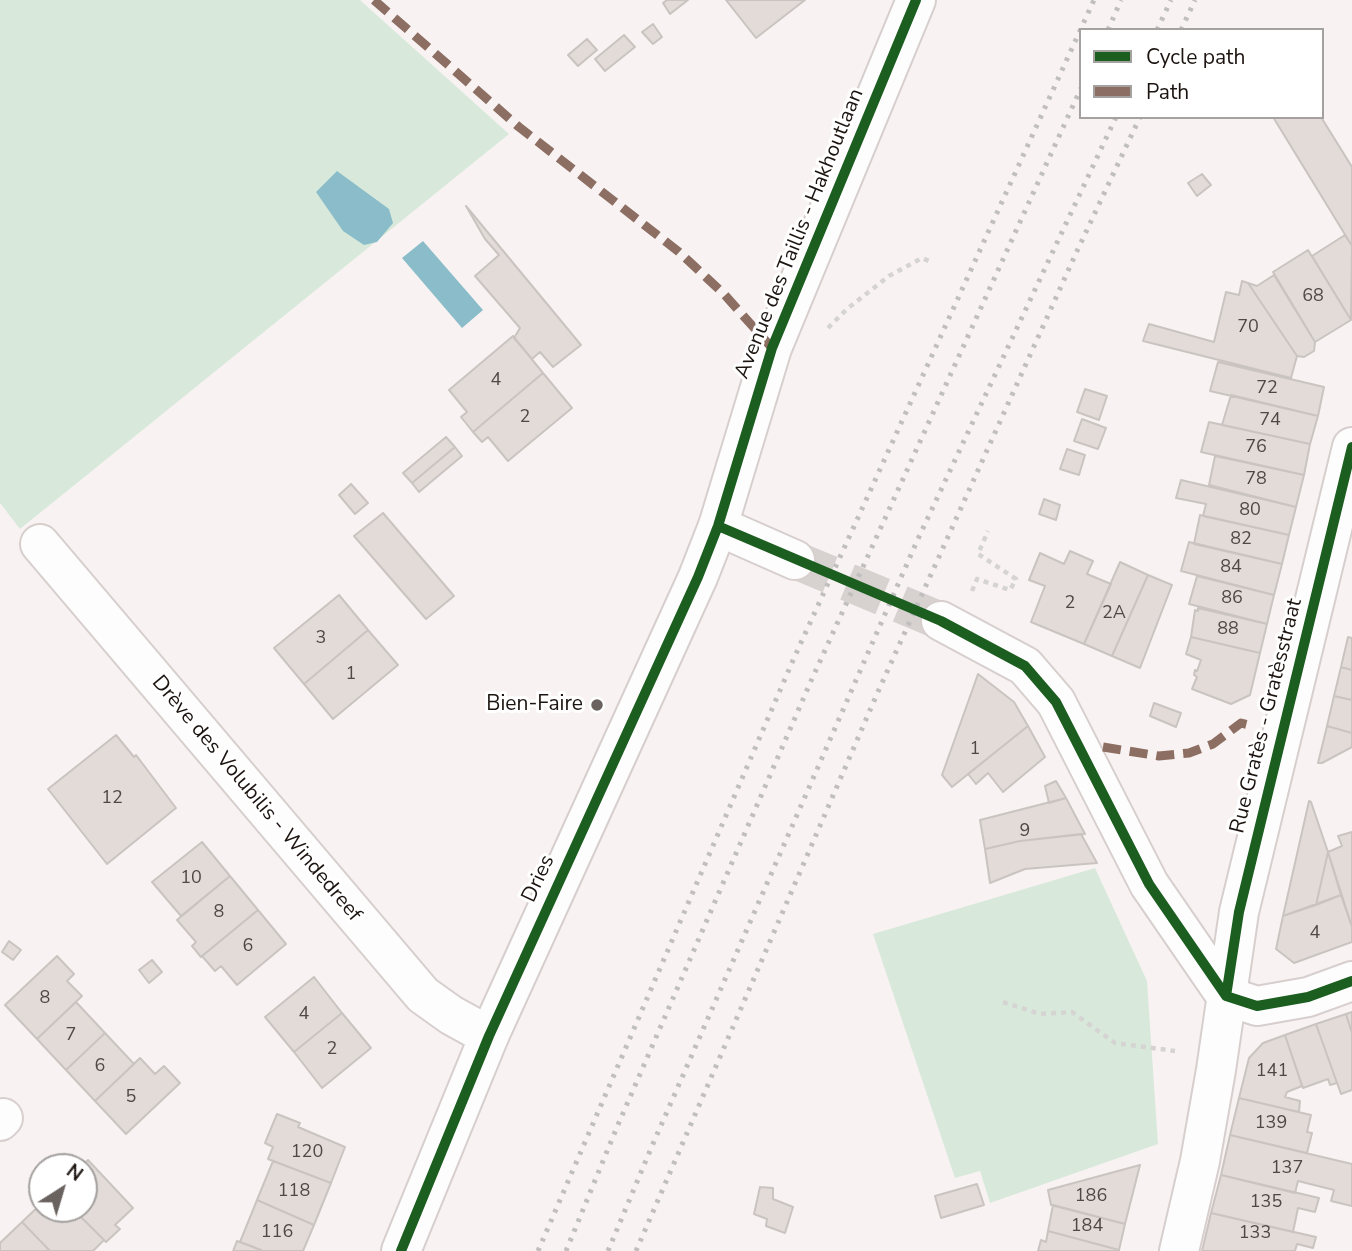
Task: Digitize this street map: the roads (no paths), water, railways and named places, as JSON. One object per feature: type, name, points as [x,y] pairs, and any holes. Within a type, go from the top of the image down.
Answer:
[{"type":"street","name":"Avenue des Taillis - Hakhoutlaan","points":[[718,526],[772,348],[916,0]]},
{"type":"street","name":"Rue Gratès - Gratèsstraat","points":[[1180,1251],[1200,1161],[1240,912],[1352,447]]},
{"type":"street","points":[[718,526],[795,560]]},
{"type":"street","name":"Dries","points":[[401,1251],[489,1036],[687,601],[718,526]]},
{"type":"street","name":"Drève des Volubilis - Windedreef","points":[[40,544],[423,995],[489,1036]]},
{"type":"street","points":[[941,621],[1025,666],[1056,702],[1149,884],[1226,996],[1257,1006],[1308,997],[1352,981]]},
{"type":"water","points":[[337,171],[389,209],[393,223],[377,242],[364,245],[343,231],[316,192]]},
{"type":"water","points":[[423,241],[483,310],[462,328],[402,258]]},
{"type":"tunnel","points":[[795,560],[941,621]]},
{"type":"railway","points":[[1081,28],[1094,0]]},
{"type":"railway","points":[[1109,28],[1121,0]]},
{"type":"railway","points":[[1158,28],[1171,0]]},
{"type":"railway","points":[[1182,28],[1195,0]]},
{"type":"railway","points":[[538,1251],[794,658],[1079,33]]},
{"type":"railway","points":[[566,1251],[617,1127],[811,681],[1079,92]]},
{"type":"railway","points":[[608,1251],[917,541],[1115,119]]},
{"type":"railway","points":[[636,1251],[877,694],[1139,119]]},
{"type":"place","name":"Bien-Faire","points":[[597,705]]}]
